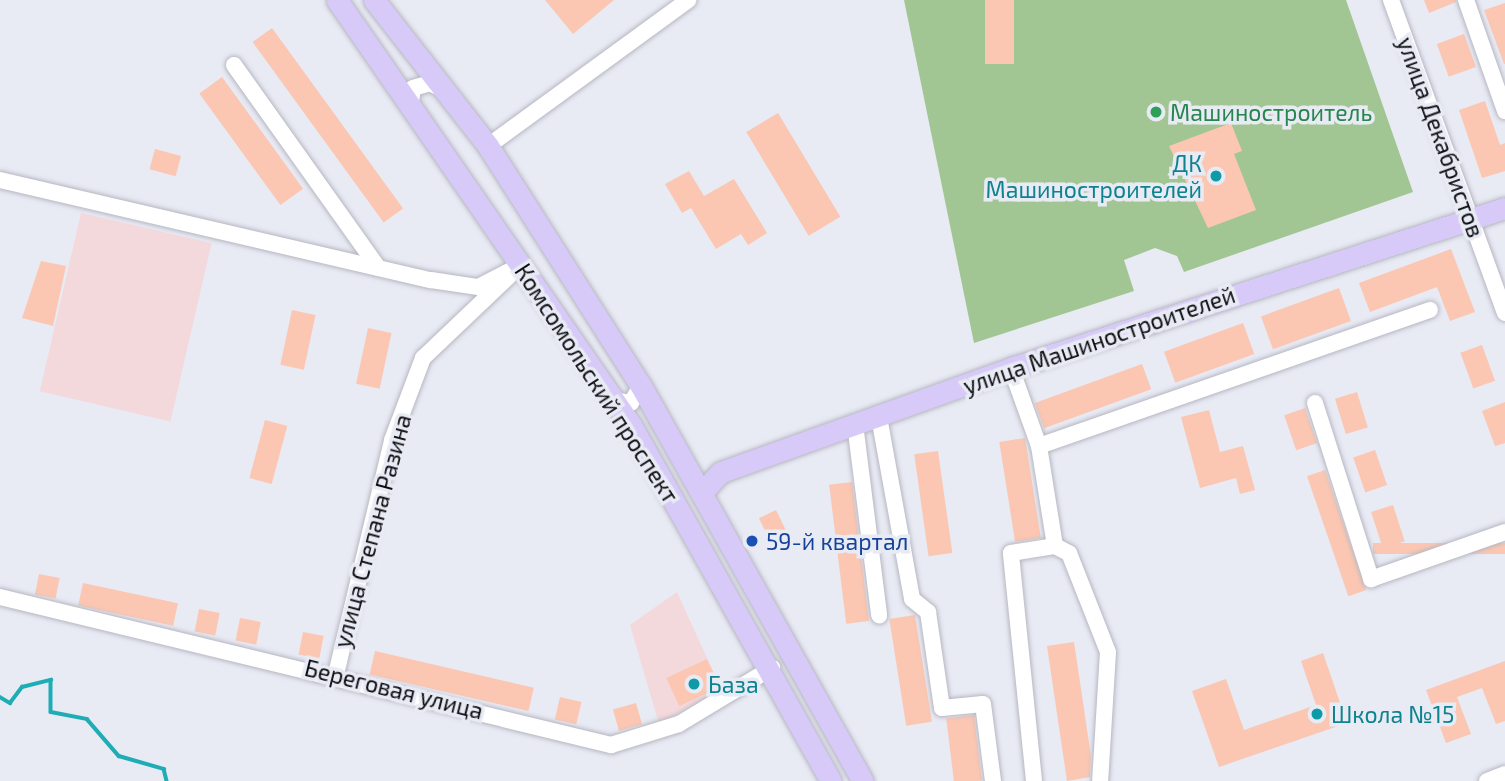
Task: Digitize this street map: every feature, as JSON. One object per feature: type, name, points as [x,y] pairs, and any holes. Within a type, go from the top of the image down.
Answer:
[{"type":"main road","name":"Комсомольский проспект","points":[[338,0],[631,425],[772,668],[831,781]]},
{"type":"main road","name":"Комсомольский проспект","points":[[374,0],[488,146],[641,386],[703,491],[863,781]]},
{"type":"main road","name":"улица Машиностроителей","points":[[703,491],[721,472],[1011,368],[1505,208]]},
{"type":"main road","points":[[631,425],[634,411],[655,410]]},
{"type":"street","points":[[488,146],[688,0]]},
{"type":"street","name":"улица Декабристов","points":[[1391,0],[1505,313]]},
{"type":"street","points":[[1466,0],[1505,111]]},
{"type":"street","points":[[234,65],[378,268]]},
{"type":"street","points":[[411,109],[409,97],[421,83],[442,89]]},
{"type":"street","points":[[0,180],[378,268],[478,287],[521,265]]},
{"type":"street","name":"улица Степана Разина","points":[[336,674],[391,440],[423,358],[521,265]]},
{"type":"street","points":[[1039,446],[1430,310]]},
{"type":"street","points":[[1011,368],[1039,446],[1055,546]]},
{"type":"street","points":[[613,400],[631,403],[641,386]]},
{"type":"street","points":[[1315,403],[1371,579],[1505,532]]},
{"type":"street","points":[[879,416],[912,599],[928,612],[942,708],[983,704],[993,781]]},
{"type":"street","points":[[855,424],[880,615]]},
{"type":"street","points":[[1034,781],[1011,554],[1055,546],[1069,554],[1108,652],[1100,781]]},
{"type":"street","name":"Береговая улица","points":[[0,597],[336,674],[611,745],[679,724],[772,668]]},
{"type":"street","points":[[1487,781],[1505,774]]},
{"type":"shaded area","points":[[81,213],[212,243],[170,421],[40,391]]},
{"type":"shaded area","points":[[677,592],[721,689],[659,724],[630,625]]},
{"type":"green space","name":"Машиностроитель","points":[[904,0],[1346,0],[1413,192],[1184,272],[1177,256],[1155,248],[1124,260],[1134,291],[974,343]]},
{"type":"building","points":[[545,0],[614,0],[573,34]]},
{"type":"building","points":[[985,0],[1014,0],[1014,64],[985,64]]},
{"type":"building","points":[[1424,0],[1456,0],[1456,2],[1429,13]]},
{"type":"building","points":[[1505,3],[1505,64],[1504,64],[1484,10]]},
{"type":"building","points":[[272,28],[403,208],[384,223],[253,42]]},
{"type":"building","points":[[1464,34],[1476,67],[1449,77],[1437,44]]},
{"type":"building","points":[[222,77],[303,189],[280,205],[199,93]]},
{"type":"building","points":[[1485,101],[1500,145],[1505,143],[1505,171],[1482,178],[1459,110]]},
{"type":"building","points":[[778,113],[840,217],[809,236],[746,132]]},
{"type":"building","name":"ДК Машиностроителей","points":[[1231,123],[1242,151],[1234,154],[1256,210],[1208,228],[1169,146]]},
{"type":"building","points":[[155,149],[181,156],[176,176],[150,169]]},
{"type":"building","points":[[689,171],[704,196],[734,179],[767,233],[748,245],[741,234],[716,249],[691,208],[682,213],[665,184]]},
{"type":"building","points":[[1451,249],[1475,312],[1450,321],[1437,287],[1370,312],[1359,283]]},
{"type":"building","points":[[41,261],[66,266],[53,326],[22,318]]},
{"type":"building","points":[[1339,288],[1351,321],[1273,349],[1261,316]]},
{"type":"building","points":[[292,310],[315,315],[304,370],[280,365]]},
{"type":"building","points":[[1243,323],[1254,354],[1175,383],[1164,352]]},
{"type":"building","points":[[368,328],[391,333],[380,389],[356,384]]},
{"type":"building","points":[[1482,345],[1495,381],[1473,389],[1460,353]]},
{"type":"building","points":[[1142,364],[1151,389],[1044,428],[1035,403]]},
{"type":"building","points":[[1357,392],[1368,427],[1346,434],[1335,399]]},
{"type":"building","points":[[1505,402],[1505,443],[1495,446],[1482,411]]},
{"type":"building","points":[[1305,408],[1317,443],[1296,450],[1284,415]]},
{"type":"building","points":[[1209,410],[1220,452],[1243,446],[1255,490],[1240,494],[1236,478],[1200,488],[1181,417]]},
{"type":"building","points":[[265,420],[287,426],[272,484],[249,478]]},
{"type":"building","points":[[1025,438],[1041,538],[1015,542],[999,442]]},
{"type":"building","points":[[1375,450],[1387,485],[1365,492],[1353,457]]},
{"type":"building","points":[[938,451],[952,553],[929,556],[914,454]]},
{"type":"building","points":[[1325,470],[1366,590],[1348,596],[1307,476]]},
{"type":"building","points":[[852,482],[869,621],[846,624],[829,485]]},
{"type":"building","points":[[1393,505],[1405,541],[1383,548],[1371,512]]},
{"type":"building","points":[[776,510],[789,537],[772,545],[759,518]]},
{"type":"building","points":[[1373,543],[1505,543],[1505,554],[1373,554]]},
{"type":"building","points":[[39,574],[60,578],[56,599],[35,595]]},
{"type":"building","points":[[83,583],[178,603],[173,626],[78,605]]},
{"type":"building","points":[[199,609],[220,613],[215,636],[195,632]]},
{"type":"building","points":[[915,615],[932,722],[906,726],[889,619]]},
{"type":"building","points":[[240,618],[261,622],[256,645],[236,641]]},
{"type":"building","points":[[303,632],[324,636],[319,659],[299,655]]},
{"type":"building","points":[[1074,642],[1091,756],[1090,777],[1067,781],[1047,646]]},
{"type":"building","points":[[375,651],[534,688],[528,711],[370,674]]},
{"type":"building","name":"Школа №15","points":[[1323,653],[1347,723],[1219,767],[1192,691],[1226,679],[1244,730],[1316,705],[1301,661]]},
{"type":"building","name":"База","points":[[707,659],[720,687],[679,706],[666,678]]},
{"type":"building","points":[[1505,661],[1505,721],[1496,724],[1482,688],[1457,697],[1471,734],[1446,743],[1426,690]]},
{"type":"building","points":[[560,697],[581,702],[576,724],[555,719]]},
{"type":"building","points":[[636,703],[642,724],[619,731],[613,710]]},
{"type":"building","points":[[974,715],[982,781],[954,781],[946,718]]},
{"type":"waterway","points":[[0,697],[10,703],[22,687],[51,680],[51,712],[87,719],[119,756],[164,769],[167,781]]},
{"type":"place","name":"Машиностроитель","points":[[1156,112]]},
{"type":"place","name":"ДК Машиностроителей","points":[[1216,176]]},
{"type":"place","name":"59-й квартал","points":[[752,541]]},
{"type":"place","name":"База","points":[[694,684]]},
{"type":"place","name":"Школа №15","points":[[1317,714]]}]
